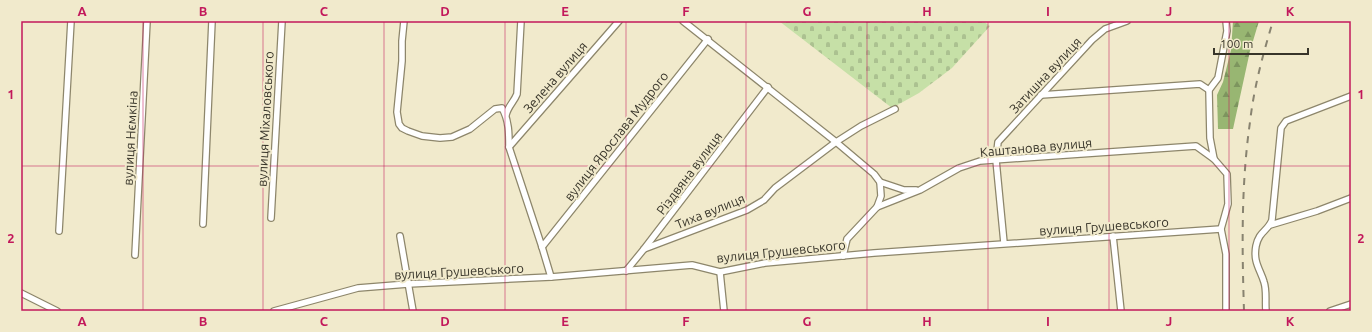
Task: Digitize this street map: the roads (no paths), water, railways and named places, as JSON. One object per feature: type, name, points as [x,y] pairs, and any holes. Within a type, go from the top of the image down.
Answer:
[{"type":"street","points":[[59,231],[71,21]]},
{"type":"street","name":"вулиця Нємкіна","points":[[135,255],[147,21]]},
{"type":"street","points":[[203,224],[212,21]]},
{"type":"street","name":"вулиця Міхаловського","points":[[271,218],[282,21]]},
{"type":"street","points":[[404,21],[397,112],[399,124],[402,128],[422,136],[440,138],[452,137],[470,129],[495,109],[502,108],[506,114],[509,131],[509,147],[551,277]]},
{"type":"street","points":[[506,114],[508,106],[515,99],[517,94],[521,21]]},
{"type":"street","name":"Зелена вулиця","points":[[509,147],[619,21]]},
{"type":"street","points":[[683,21],[768,87],[874,174],[880,182],[881,196],[877,207]]},
{"type":"street","name":"Затишна вулиця","points":[[1004,243],[996,160],[998,142],[1092,40],[1105,29],[1128,21]]},
{"type":"street","points":[[1214,159],[1210,138],[1209,90],[1218,78],[1227,31],[1226,21]]},
{"type":"street","name":"вулиця Ярослава Мудрого","points":[[542,247],[708,39]]},
{"type":"street","points":[[1041,95],[1200,84],[1209,90]]},
{"type":"street","name":"Різдвяна вулиця","points":[[626,271],[768,87]]},
{"type":"street","points":[[1270,225],[1282,125],[1286,121],[1351,96]]},
{"type":"street","name":"Тиха вулиця","points":[[644,249],[747,210],[764,200],[775,188],[836,142],[861,126],[895,109]]},
{"type":"street","name":"Каштанова вулиця","points":[[843,256],[847,239],[877,207],[920,190],[959,168],[980,161],[1196,146],[1214,159],[1227,174],[1228,204],[1221,229]]},
{"type":"street","points":[[880,182],[904,190],[920,190]]},
{"type":"street","points":[[1266,311],[1265,284],[1256,263],[1256,247],[1259,236],[1270,225],[1317,211],[1351,198]]},
{"type":"street","points":[[1221,229],[1226,254],[1226,311]]},
{"type":"street","name":"вулиця Грушевського","points":[[274,311],[358,288],[551,277],[692,265],[720,272],[765,263],[843,256],[1004,243],[1221,229]]},
{"type":"street","points":[[400,236],[413,311]]},
{"type":"street","points":[[1113,236],[1122,311]]},
{"type":"street","points":[[720,272],[724,311]]},
{"type":"street","points":[[21,293],[57,311]]},
{"type":"street","points":[[1330,311],[1351,304]]},
{"type":"railway","points":[[1244,311],[1243,216],[1247,146],[1256,83],[1273,21]]}]
